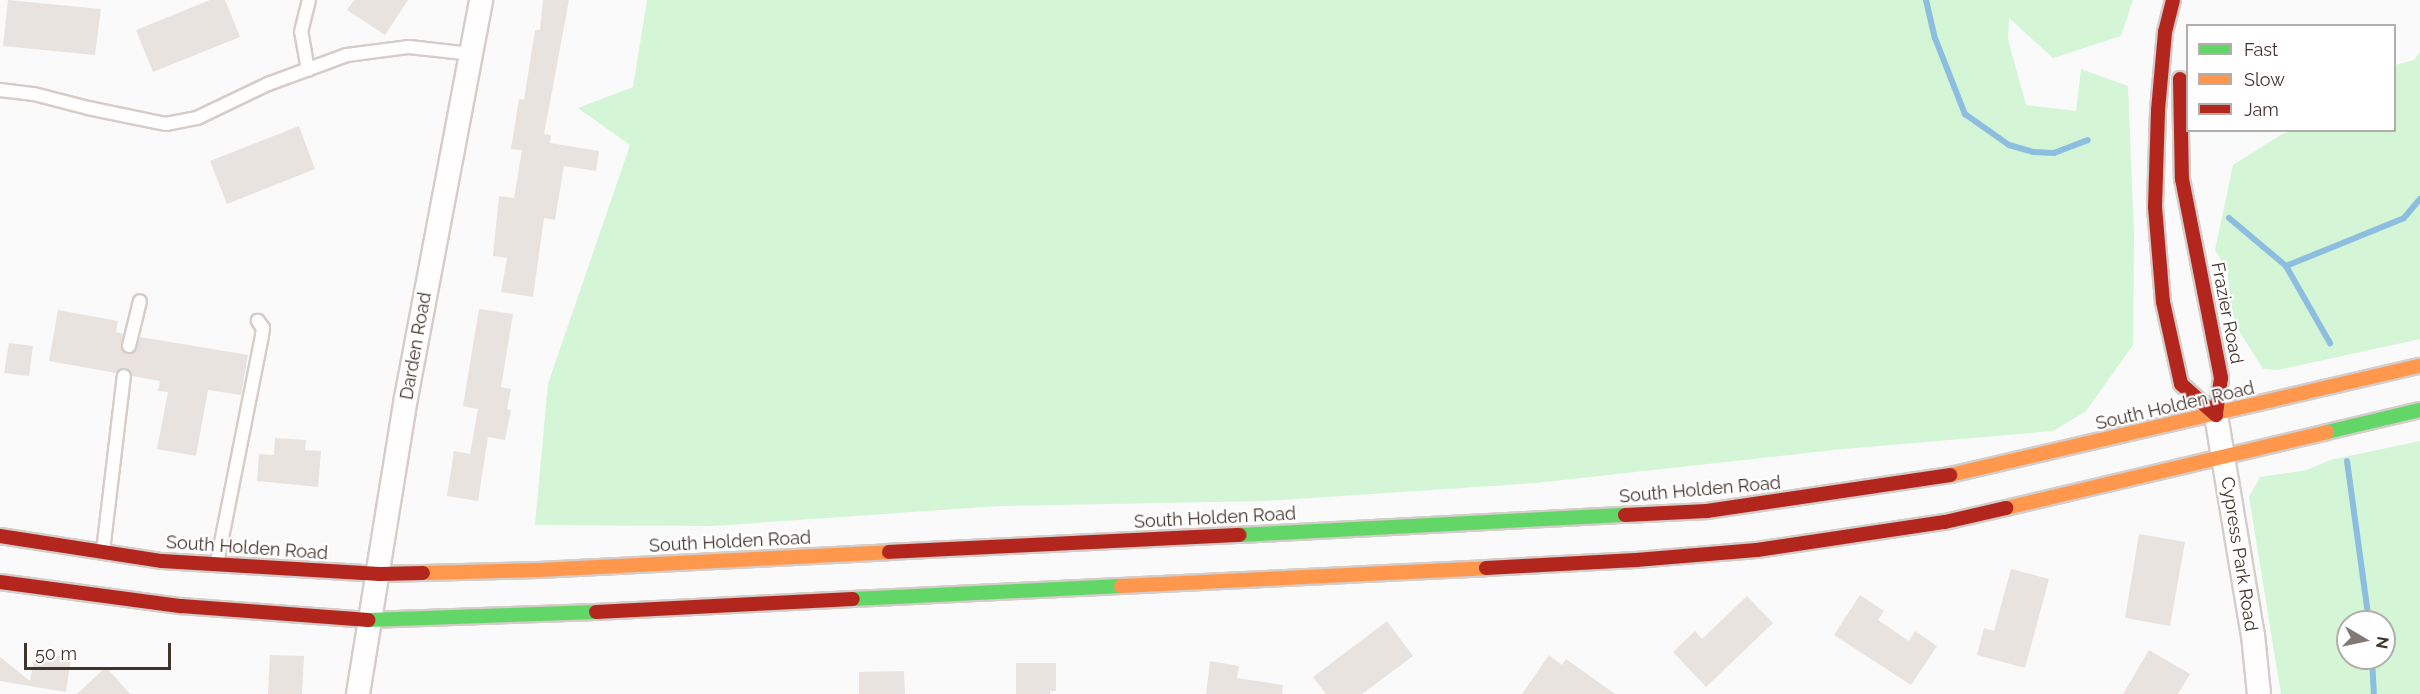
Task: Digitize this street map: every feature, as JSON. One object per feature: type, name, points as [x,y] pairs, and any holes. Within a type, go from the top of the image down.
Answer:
[{"type":"main road","points":[[2173,0],[2165,32],[2158,111],[2156,207],[2163,302],[2181,384],[2216,415]]},
{"type":"main road","points":[[2178,0],[2179,36]]},
{"type":"main road","name":"Frazier Road","points":[[2179,60],[2182,179],[2221,378],[2216,415]]},
{"type":"main road","name":"South Holden Road","points":[[0,536],[103,553],[217,565],[380,574],[539,570],[1707,511],[1811,498],[1979,470],[2420,366]]},
{"type":"main road","points":[[0,582],[93,597],[368,620],[539,615],[1507,567],[1757,550],[1945,522],[2420,410]]},
{"type":"street","name":"Darden Road","points":[[358,694],[368,620],[380,574],[406,398],[481,0]]},
{"type":"street","name":"Cypress Park Road","points":[[2216,415],[2253,635],[2259,694]]},
{"type":"lane","points":[[308,70],[301,32],[309,0]]},
{"type":"lane","points":[[0,90],[34,94],[166,124],[197,118],[268,84],[347,55],[409,47],[471,54]]},
{"type":"lane","points":[[129,346],[140,301]]},
{"type":"lane","points":[[217,565],[262,335],[263,328],[258,321]]},
{"type":"lane","points":[[103,553],[124,376]]},
{"type":"green space","points":[[647,0],[2133,0],[2121,36],[2053,58],[2009,18],[2008,39],[2026,105],[2076,111],[2081,69],[2128,86],[2134,234],[2133,345],[2086,411],[2053,431],[1843,449],[1536,483],[1265,501],[999,506],[713,526],[535,525],[548,384],[630,145],[578,108],[633,87]]},
{"type":"green space","points":[[2420,52],[2420,339],[2278,370],[2263,369],[2234,323],[2227,270],[2215,250],[2233,165],[2289,132],[2396,132],[2396,65],[2414,60]]},
{"type":"green space","points":[[2420,441],[2420,694],[2281,694],[2249,497],[2260,477],[2307,470],[2330,460]]},
{"type":"building","points":[[8,0],[101,9],[95,55],[3,46]]},
{"type":"building","points":[[210,0],[225,0],[240,37],[153,72],[136,30]]},
{"type":"building","points":[[354,0],[408,0],[385,35],[347,10]]},
{"type":"building","points":[[543,0],[569,0],[544,134],[551,135],[550,143],[599,151],[596,171],[564,166],[555,220],[544,218],[533,297],[501,292],[507,258],[493,256],[499,196],[514,198],[522,150],[511,149],[519,99],[524,100],[535,30],[540,30]]},
{"type":"building","points":[[299,126],[315,169],[227,204],[210,161]]},
{"type":"building","points":[[479,309],[513,314],[501,387],[511,389],[507,409],[511,410],[505,440],[488,437],[478,501],[447,496],[454,451],[470,454],[478,409],[463,406]]},
{"type":"building","points":[[58,310],[118,321],[116,332],[123,334],[121,348],[128,354],[135,351],[140,337],[248,355],[241,395],[208,390],[196,456],[157,449],[168,392],[158,391],[160,381],[132,376],[126,368],[116,373],[49,361]]},
{"type":"building","points":[[9,343],[33,346],[29,376],[4,373]]},
{"type":"building","points":[[275,438],[306,440],[305,450],[321,451],[318,487],[257,481],[259,454],[274,455]]},
{"type":"building","points":[[2139,534],[2185,542],[2170,626],[2125,618]]},
{"type":"building","points":[[2011,569],[2049,579],[2025,668],[1977,655],[1984,628],[1994,631]]},
{"type":"building","points":[[1860,595],[1884,611],[1878,620],[1909,641],[1915,631],[1937,646],[1911,685],[1834,635]]},
{"type":"building","points":[[1747,596],[1773,623],[1706,687],[1673,652],[1695,631],[1702,639]]},
{"type":"building","points":[[1387,621],[1413,656],[1362,694],[1326,694],[1313,677]]},
{"type":"building","points":[[2149,650],[2190,674],[2178,694],[2123,694]]},
{"type":"building","points":[[35,652],[71,658],[66,692],[0,681],[0,657],[30,681]]},
{"type":"building","points":[[270,655],[304,656],[302,694],[268,694]]},
{"type":"building","points":[[1549,655],[1562,665],[1566,659],[1615,694],[1522,694]]},
{"type":"building","points":[[1210,661],[1239,666],[1237,678],[1283,685],[1282,694],[1206,694]]},
{"type":"building","points":[[1016,663],[1056,663],[1056,691],[1050,691],[1050,694],[1016,694]]},
{"type":"building","points":[[106,667],[130,694],[77,694]]},
{"type":"building","points":[[904,671],[905,694],[859,694],[859,672]]},
{"type":"waterway","points":[[1926,0],[1935,38],[1965,114],[2009,145],[2033,152],[2054,153],[2088,140]]},
{"type":"waterway","points":[[2286,266],[2404,218],[2420,199]]},
{"type":"waterway","points":[[2229,218],[2286,266],[2330,343]]},
{"type":"waterway","points":[[2347,461],[2367,610]]},
{"type":"waterway","points":[[2373,670],[2374,694]]},
{"type":"traffic: fast","points":[[2327,432],[2420,410]]},
{"type":"traffic: fast","points":[[1240,535],[1625,515]]},
{"type":"traffic: fast","points":[[853,599],[1121,586]]},
{"type":"traffic: fast","points":[[368,620],[596,612]]},
{"type":"traffic: slow","points":[[1950,475],[2420,366]]},
{"type":"traffic: slow","points":[[2006,508],[2327,432]]},
{"type":"traffic: slow","points":[[423,573],[539,570],[889,552]]},
{"type":"traffic: slow","points":[[1121,586],[1486,568]]},
{"type":"traffic: jam","points":[[2173,0],[2165,32],[2158,111],[2155,207],[2163,302],[2181,384],[2216,415]]},
{"type":"traffic: jam","points":[[2180,79],[2182,179],[2221,378],[2216,415]]},
{"type":"traffic: jam","points":[[1625,515],[1707,511],[1950,475]]},
{"type":"traffic: jam","points":[[1486,568],[1636,560],[1757,550],[1945,522],[2006,508]]},
{"type":"traffic: jam","points":[[889,552],[1240,535]]},
{"type":"traffic: jam","points":[[0,536],[162,561],[380,574],[423,573]]},
{"type":"traffic: jam","points":[[0,582],[181,606],[368,620]]},
{"type":"traffic: jam","points":[[596,612],[853,599]]}]
